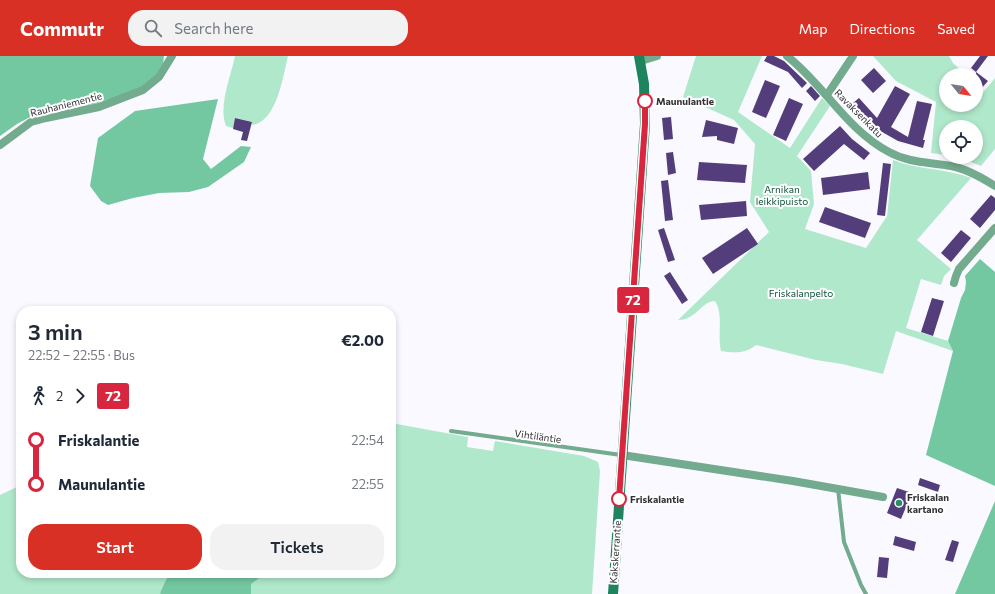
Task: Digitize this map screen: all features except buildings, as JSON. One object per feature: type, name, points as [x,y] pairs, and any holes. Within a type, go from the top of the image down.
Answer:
[{"type":"main road","name":"Kakskerrantie","points":[[612,594],[645,124],[644,84],[640,59]]},
{"type":"street","name":"Rauhaniementie","points":[[0,145],[30,122],[100,107],[143,90],[159,77],[172,56]]},
{"type":"street","points":[[640,59],[657,56]]},
{"type":"street","name":"Ravaksenkatu","points":[[788,56],[871,142],[898,157],[913,161],[950,166],[964,170],[979,176],[995,186]]},
{"type":"street","points":[[827,95],[853,56]]},
{"type":"street","points":[[954,283],[959,269],[995,228]]},
{"type":"street","points":[[622,455],[793,481],[883,497]]},
{"type":"lane","name":"Vihtiläntie","points":[[451,431],[622,455]]},
{"type":"lane","points":[[838,489],[844,542],[866,594]]},
{"type":"green space","points":[[0,56],[164,56],[163,64],[156,75],[148,83],[134,91],[94,104],[32,116],[0,136]]},
{"type":"green space","points":[[235,56],[288,56],[278,97],[267,116],[261,122],[252,125],[252,122],[236,118],[233,128],[226,126],[223,109]]},
{"type":"green space","name":"Friskalanpelto","points":[[696,56],[762,56],[738,112],[790,148],[822,98],[830,106],[797,156],[811,171],[814,204],[805,229],[866,248],[887,216],[893,160],[912,166],[951,172],[971,178],[917,240],[951,269],[944,276],[941,285],[921,279],[906,328],[948,341],[953,351],[896,331],[883,374],[842,364],[816,360],[756,345],[748,350],[739,352],[721,351],[720,319],[718,307],[715,301],[706,304],[690,317],[678,320],[769,232],[750,202],[755,144],[734,120],[683,97]]},
{"type":"green space","points":[[873,56],[949,56],[953,63],[959,68],[939,68],[939,112],[983,112],[983,92],[995,78],[995,149],[983,164],[983,120],[939,120],[939,154],[931,153],[936,102],[896,81]]},
{"type":"green space","points":[[218,99],[203,159],[211,169],[241,146],[251,147],[244,162],[208,187],[189,192],[159,193],[108,205],[101,201],[90,186],[98,138],[135,111]]},
{"type":"green space","points":[[980,259],[995,272],[995,486],[926,455],[953,351],[948,341],[961,298],[965,290],[965,276]]},
{"type":"green space","points":[[396,424],[468,437],[467,447],[493,451],[495,441],[584,456],[598,462],[600,471],[592,594],[251,594],[251,585],[243,594],[0,594],[0,495],[16,487],[16,578],[396,578]]},
{"type":"green space","points":[[995,501],[995,594],[955,594]]},
{"type":"green space","points":[[167,578],[259,578],[251,584],[251,594],[160,593]]},
{"type":"bus line","name":"72","points":[[619,499],[645,124],[645,101]]},
{"type":"place","name":"Maunulantie","points":[[645,101]]},
{"type":"place","name":"Friskalantie","points":[[619,499]]},
{"type":"place","name":"Friskalan kartano","points":[[899,503]]},
{"type":"park label","name":"Arnikan leikkipuisto","points":[[782,194]]}]
